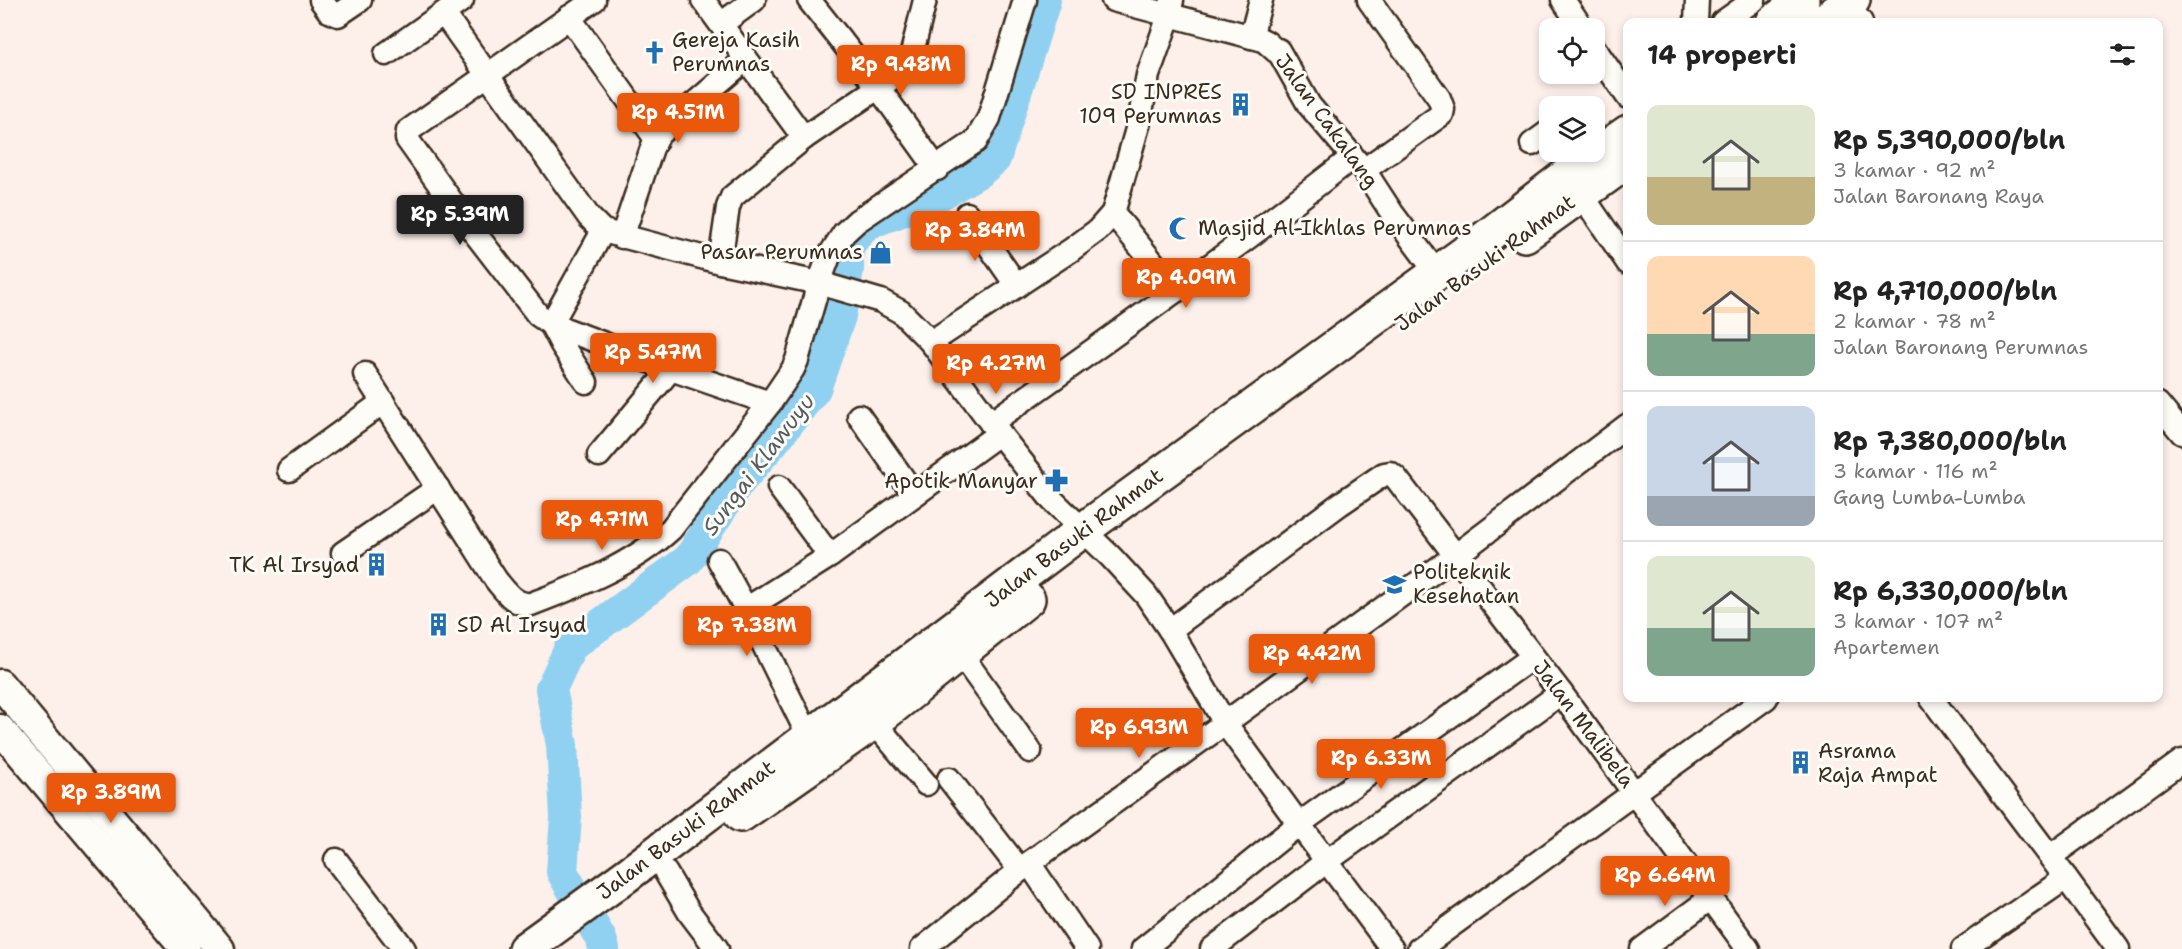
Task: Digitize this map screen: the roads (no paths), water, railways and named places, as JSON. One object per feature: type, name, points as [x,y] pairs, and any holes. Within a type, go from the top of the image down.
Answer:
[{"type":"highway","points":[[1778,18],[1802,0]]},
{"type":"highway","name":"Jalan Basuki Rahmat","points":[[634,884],[666,873],[809,736],[1090,536],[1574,184],[1623,137]]},
{"type":"highway","name":"Jalan Basuki Rahmat","points":[[1329,363],[1436,272],[1485,238],[1574,184]]},
{"type":"highway","name":"Jalan Basuki Rahmat","points":[[545,945],[634,884],[746,798],[874,722],[960,653],[1090,536]]},
{"type":"main road","points":[[0,684],[220,949]]},
{"type":"main road","points":[[0,729],[186,949]]},
{"type":"street","points":[[321,0],[329,11],[338,15],[360,0]]},
{"type":"street","points":[[386,54],[462,0]]},
{"type":"street","points":[[594,0],[408,131],[406,136],[464,219],[538,315],[552,324],[770,403]]},
{"type":"street","points":[[703,0],[804,138]]},
{"type":"street","points":[[721,24],[754,0]]},
{"type":"street","points":[[809,0],[878,87],[937,169]]},
{"type":"street","points":[[720,262],[728,207],[732,197],[804,138],[901,72],[912,53],[925,0]]},
{"type":"street","points":[[365,375],[501,586],[519,603],[531,604],[597,577],[665,534],[683,516],[770,403],[797,360],[829,256],[844,233],[857,221],[973,144],[984,128],[1025,0]]},
{"type":"street","name":"Jalan Cakalang","points":[[1113,0],[1170,8],[1266,42],[1276,51],[1278,50],[1309,105],[1358,164],[1436,272]]},
{"type":"street","points":[[1251,37],[1261,0]]},
{"type":"street","points":[[746,609],[830,556],[914,494],[995,428],[1262,229],[1358,164],[1442,114],[1440,100],[1433,89],[1369,0]]},
{"type":"street","points":[[1563,0],[1575,18]]},
{"type":"street","points":[[1696,18],[1697,0]]},
{"type":"street","points":[[1729,18],[1754,0]]},
{"type":"street","points":[[931,342],[1098,230],[1113,213],[1139,122],[1148,75],[1170,8]]},
{"type":"street","points":[[444,14],[583,208],[613,234],[720,262],[822,284],[881,302],[900,312],[931,342],[1052,500],[1146,595],[1170,630],[1225,723],[1392,949]]},
{"type":"street","points":[[569,17],[656,139]]},
{"type":"street","points":[[552,324],[613,234],[656,139],[672,122],[746,59]]},
{"type":"street","points":[[1605,64],[1623,90]]},
{"type":"street","points":[[1574,184],[1623,256]]},
{"type":"street","points":[[1113,213],[1176,291]]},
{"type":"street","points":[[967,214],[1017,286]]},
{"type":"street","points":[[552,324],[561,345],[586,382]]},
{"type":"street","points":[[599,455],[671,369]]},
{"type":"street","points":[[289,470],[383,402]]},
{"type":"street","points":[[2163,410],[2182,433]]},
{"type":"street","points":[[859,416],[914,494]]},
{"type":"street","points":[[922,949],[1024,867],[1455,556],[1623,429]]},
{"type":"street","name":"Jalan Malibela","points":[[1170,630],[1340,504],[1386,473],[1394,475],[1561,693],[1634,794],[1760,702]]},
{"type":"street","points":[[779,487],[830,556]]},
{"type":"street","points":[[343,554],[438,488]]},
{"type":"street","points":[[719,560],[809,736]]},
{"type":"street","points":[[960,653],[1030,751]]},
{"type":"street","points":[[1143,949],[1299,824],[1533,657]]},
{"type":"street","points":[[1212,949],[1327,861],[1561,693]]},
{"type":"street","points":[[1934,702],[2051,856],[2118,949]]},
{"type":"street","points":[[874,722],[926,784]]},
{"type":"street","points":[[2051,856],[2182,760]]},
{"type":"street","points":[[948,779],[1024,867],[1087,949]]},
{"type":"street","points":[[1419,949],[1634,794],[1747,949]]},
{"type":"street","points":[[336,860],[404,949]]},
{"type":"street","points":[[666,873],[689,912],[717,949]]},
{"type":"street","points":[[1963,949],[2066,878]]},
{"type":"street","points":[[1642,949],[1711,898]]},
{"type":"waterway","name":"Sungai Klawuyu","points":[[604,949],[601,939],[562,872],[566,817],[562,745],[551,689],[571,646],[688,560],[737,485],[815,389],[840,316],[848,269],[848,245],[867,224],[931,200],[979,172],[995,159],[1045,0]]},
{"type":"place","name":"Gereja Kasih Perumnas","points":[[654,52]]},
{"type":"place","name":"SD INPRES 109 Perumnas","points":[[1240,104]]},
{"type":"place","name":"Masjid Al-Ikhlas Perumnas","points":[[1180,228]]},
{"type":"place","name":"Pasar Perumnas","points":[[881,252]]},
{"type":"place","name":"Apotik Manyar","points":[[1056,481]]},
{"type":"place","name":"TK Al Irsyad","points":[[377,565]]},
{"type":"place","name":"Politeknik Kesehatan","points":[[1395,584]]},
{"type":"place","name":"SD Al Irsyad","points":[[439,625]]},
{"type":"place","name":"Asrama Raja Ampat","points":[[1800,763]]}]
